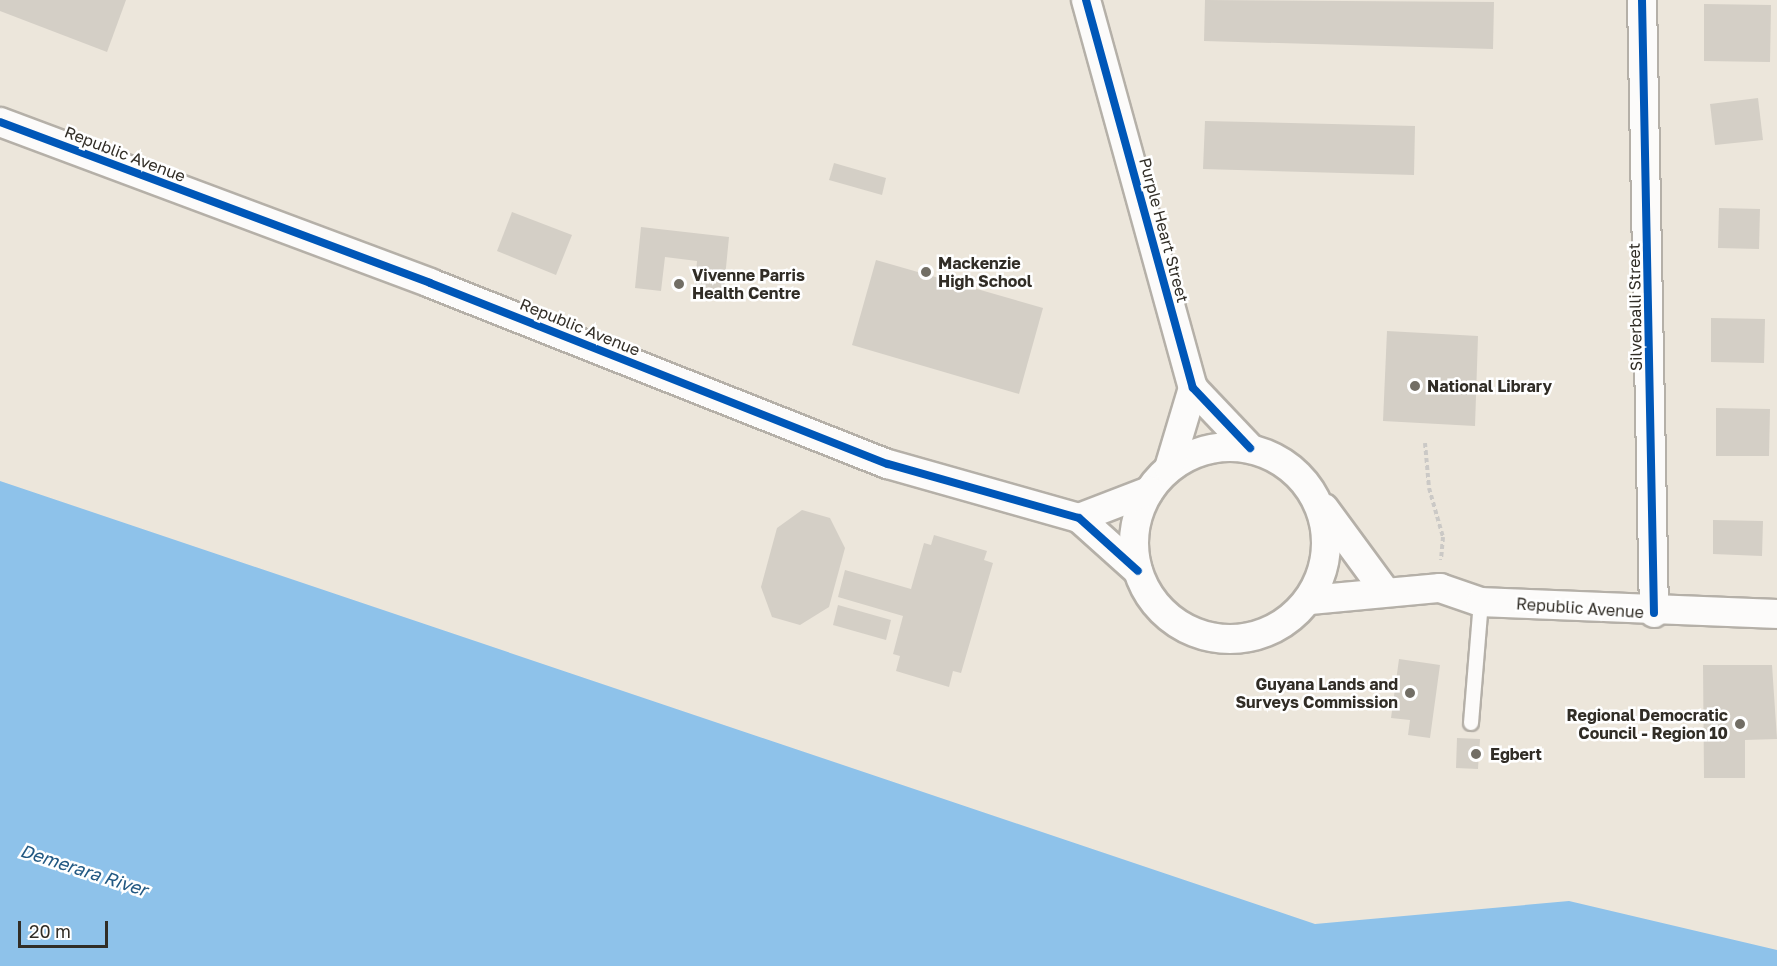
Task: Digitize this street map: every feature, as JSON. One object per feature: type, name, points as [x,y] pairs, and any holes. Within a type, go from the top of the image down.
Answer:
[{"type":"street","name":"Purple Heart Street","points":[[1086,0],[1193,388],[1250,448]]},
{"type":"street","name":"Silverballi Street","points":[[1642,0],[1654,613]]},
{"type":"street","name":"Republic Avenue","points":[[0,122],[430,283],[888,464],[1080,518],[1138,571]]},
{"type":"street","points":[[1169,468],[1193,388]]},
{"type":"street","points":[[1313,492],[1326,527],[1326,565],[1310,600],[1284,625],[1262,634],[1215,640],[1182,627],[1155,603],[1138,571],[1137,517],[1149,491],[1169,468],[1194,453],[1250,448],[1286,463],[1313,492],[1385,591]]},
{"type":"street","points":[[1080,518],[1149,491]]},
{"type":"street","name":"Republic Avenue","points":[[1310,600],[1385,591],[1440,588],[1481,602],[1654,613],[1777,615]]},
{"type":"lane","points":[[1470,723],[1481,602]]},
{"type":"path","points":[[1425,442],[1429,488],[1443,537],[1440,588]]},
{"type":"water","name":"Demerara River","points":[[0,481],[1315,924],[1569,901],[1777,950],[1777,966],[0,966]]},
{"type":"building","points":[[0,0],[126,0],[107,52],[0,11]]},
{"type":"building","points":[[1205,0],[1494,2],[1493,49],[1204,41]]},
{"type":"building","points":[[1704,4],[1771,5],[1770,62],[1704,61]]},
{"type":"building","points":[[1758,98],[1763,140],[1715,145],[1710,104]]},
{"type":"building","points":[[1205,121],[1415,126],[1414,175],[1203,169]]},
{"type":"building","points":[[834,163],[886,178],[882,195],[829,180]]},
{"type":"building","points":[[1719,208],[1760,209],[1759,249],[1718,248]]},
{"type":"building","points":[[512,212],[572,235],[556,275],[497,251]]},
{"type":"building","points":[[641,227],[729,237],[723,298],[694,295],[697,261],[665,257],[661,291],[635,288]]},
{"type":"building","points":[[876,260],[1043,308],[1019,394],[852,345]]},
{"type":"building","points":[[1711,318],[1765,319],[1764,363],[1711,362]]},
{"type":"building","points":[[1387,331],[1478,336],[1475,426],[1383,421]]},
{"type":"building","points":[[1716,408],[1770,409],[1769,456],[1716,456]]},
{"type":"building","points":[[802,510],[830,518],[845,548],[829,607],[800,625],[772,617],[761,587],[777,528]]},
{"type":"building","points":[[1713,520],[1763,521],[1762,556],[1713,554]]},
{"type":"building","points":[[934,535],[987,551],[984,560],[993,563],[961,673],[953,671],[949,687],[896,671],[900,656],[893,654],[903,616],[838,597],[845,570],[911,589],[924,543],[931,545]]},
{"type":"building","points":[[838,605],[891,620],[886,640],[833,625]]},
{"type":"building","points":[[1399,659],[1440,665],[1430,738],[1408,735],[1410,720],[1391,718]]},
{"type":"building","name":"Regional Democratic Council - Region 10","points":[[1703,665],[1772,665],[1777,739],[1745,740],[1745,778],[1704,778]]},
{"type":"building","points":[[1457,738],[1480,739],[1478,769],[1456,768]]},
{"type":"cycle path","points":[[1086,0],[1193,388],[1250,448]]},
{"type":"cycle path","points":[[1642,0],[1654,613]]},
{"type":"cycle path","points":[[0,122],[430,283],[888,464],[1079,518],[1138,571]]},
{"type":"place","name":"Mackenzie High School","points":[[926,272]]},
{"type":"place","name":"Vivenne Parris Health Centre","points":[[679,284]]},
{"type":"place","name":"National Library","points":[[1415,386]]},
{"type":"place","name":"Guyana Lands and Surveys Commission","points":[[1410,693]]},
{"type":"place","name":"Regional Democratic Council - Region 10","points":[[1740,724]]},
{"type":"place","name":"Egbert","points":[[1476,754]]}]
